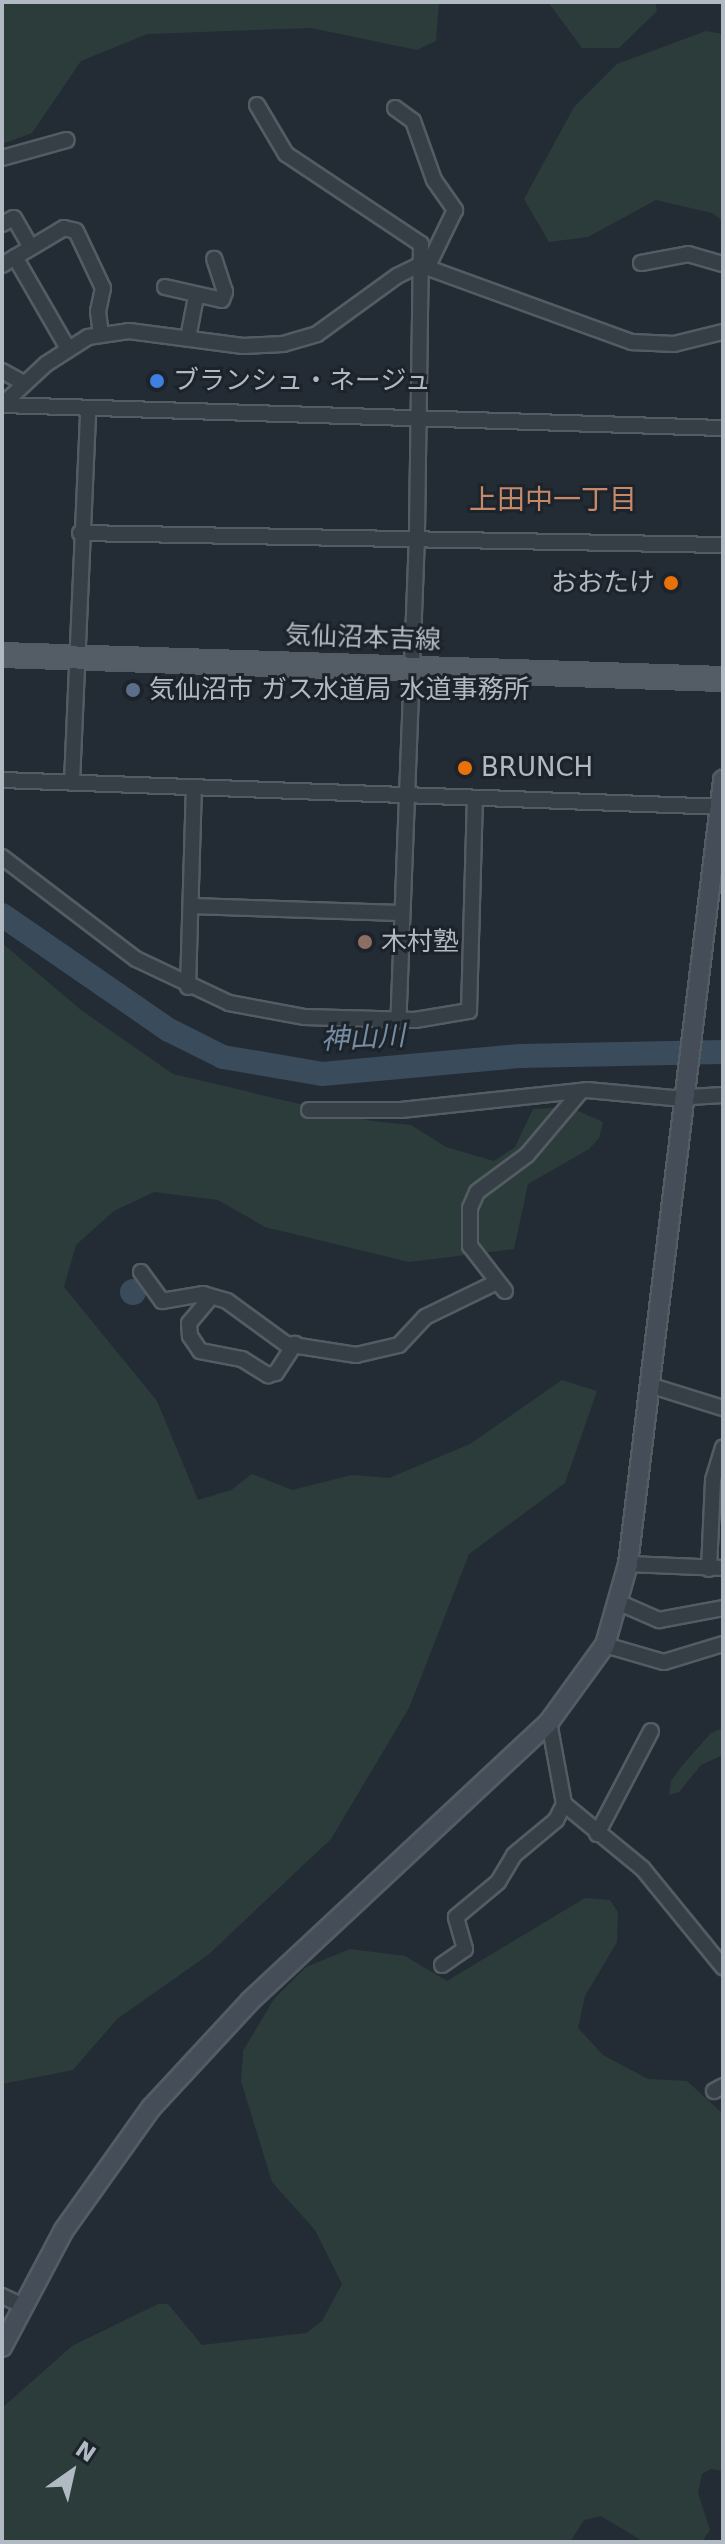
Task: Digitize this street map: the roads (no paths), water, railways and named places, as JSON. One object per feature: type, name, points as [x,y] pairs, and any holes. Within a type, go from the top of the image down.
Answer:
[{"type":"main road","name":"気仙沼本吉線","points":[[2,655],[723,679]]},
{"type":"street","points":[[257,105],[286,154],[421,244],[424,266],[417,418],[417,536],[403,794],[398,1021]]},
{"type":"street","points":[[395,108],[413,121],[434,180],[455,210],[424,266]]},
{"type":"street","points":[[2,158],[67,140]]},
{"type":"street","points":[[2,224],[14,218],[31,248]]},
{"type":"street","points":[[67,347],[8,261],[64,228],[76,231],[103,288],[98,311],[101,334]]},
{"type":"street","points":[[641,263],[688,254],[723,264]]},
{"type":"street","points":[[165,287],[196,297],[222,300],[225,292],[214,259]]},
{"type":"street","points":[[2,405],[67,347],[101,334],[129,331],[243,346],[283,344],[317,334],[397,276],[424,266],[632,342],[674,344],[723,332]]},
{"type":"street","points":[[188,338],[196,297]]},
{"type":"street","points":[[2,371],[24,383]]},
{"type":"street","points":[[2,405],[723,428]]},
{"type":"street","points":[[72,782],[79,659],[80,533],[88,410]]},
{"type":"street","points":[[80,533],[417,536],[723,545]]},
{"type":"street","points":[[2,780],[721,806]]},
{"type":"street","points":[[2,2347],[93,2183],[190,2062],[549,1722],[605,1645],[620,1603],[628,1564],[723,780]]},
{"type":"street","points":[[188,987],[194,788]]},
{"type":"street","points":[[2,857],[136,959],[188,987],[229,1003],[304,1017],[398,1021],[469,1011],[475,798]]},
{"type":"street","points":[[191,906],[400,913]]},
{"type":"street","points":[[141,1272],[162,1301],[187,1294],[211,1297],[248,1312],[286,1344],[356,1355],[377,1354],[399,1345],[425,1317],[501,1286],[470,1246],[470,1208],[477,1192],[527,1155],[581,1091]]},
{"type":"street","points":[[309,1110],[401,1110],[581,1091],[723,1095]]},
{"type":"street","points":[[211,1297],[189,1323],[190,1336],[200,1351],[242,1359],[268,1375],[276,1373],[295,1344]]},
{"type":"street","points":[[649,1385],[723,1408]]},
{"type":"street","points":[[628,1564],[716,1568],[713,1480],[723,1447]]},
{"type":"street","points":[[620,1603],[659,1620],[723,1608]]},
{"type":"street","points":[[605,1645],[664,1662],[723,1644]]},
{"type":"street","points":[[442,1965],[465,1949],[456,1917],[498,1882],[514,1855],[556,1820],[564,1804],[549,1722]]},
{"type":"street","points":[[597,1834],[651,1731]]},
{"type":"street","points":[[564,1804],[643,1869],[721,1961]]},
{"type":"street","points":[[2,2296],[23,2306]]},
{"type":"water","points":[[133,1279],[142,1283],[146,1292],[142,1301],[133,1305],[124,1301],[120,1292],[124,1283]]},
{"type":"waterway","name":"神山川","points":[[2,915],[169,1030],[223,1057],[322,1074],[520,1056],[723,1052]]},
{"type":"place","name":"ブランシュ・ネージュ","points":[[157,381]]},
{"type":"place","name":"おおたけ","points":[[671,583]]},
{"type":"place","name":"気仙沼市 ガス水道局 水道事務所","points":[[133,690]]},
{"type":"place","name":"BRUNCH","points":[[465,768]]},
{"type":"place","name":"木村塾","points":[[365,942]]},
{"type":"district","name":"上田中一丁目","points":[[553,500]]}]
